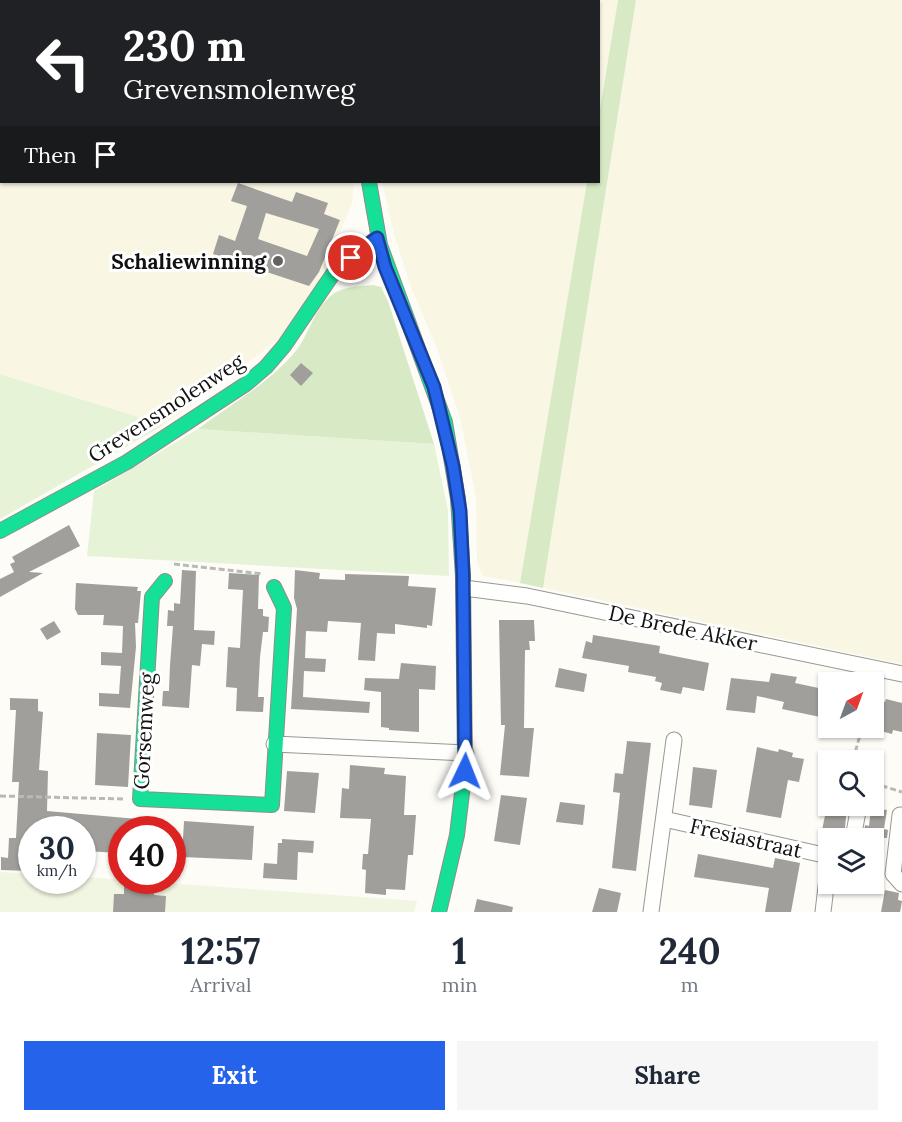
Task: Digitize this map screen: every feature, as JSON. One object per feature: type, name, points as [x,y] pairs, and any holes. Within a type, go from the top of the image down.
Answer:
[{"type":"street","points":[[369,183],[377,238],[385,267],[434,387],[445,423],[460,511],[464,588],[466,753],[458,835],[439,912]]},
{"type":"street","name":"Grevensmolenweg","points":[[0,531],[127,462],[246,384],[266,368],[284,346],[337,268],[377,238]]},
{"type":"street","name":"Gorsemweg","points":[[165,581],[152,597],[140,799],[272,805],[284,608],[274,587]]},
{"type":"street","name":"De Brede Akker","points":[[464,588],[527,596],[902,674]]},
{"type":"street","name":"Fresiastraat","points":[[651,912],[674,740]]},
{"type":"street","points":[[274,744],[466,753]]},
{"type":"street","points":[[900,816],[893,874],[902,884]]},
{"type":"street","name":"Fresiastraat","points":[[664,819],[818,854]]},
{"type":"street","name":"Fresiastraat","points":[[823,912],[825,894]]},
{"type":"path","points":[[165,581],[174,564],[268,574],[274,587]]},
{"type":"path","points":[[884,786],[902,792]]},
{"type":"path","points":[[0,796],[140,799]]},
{"type":"shaded area","points":[[600,0],[618,0],[600,109]]},
{"type":"shaded area","points":[[636,0],[902,0],[902,664],[543,588]]},
{"type":"shaded area","points":[[0,183],[354,183],[352,204],[314,292],[279,339],[164,425],[0,374]]},
{"type":"shaded area","points":[[382,183],[587,183],[520,583],[483,576],[477,564],[476,498],[461,422],[437,348],[412,290],[394,234]]},
{"type":"green space","points":[[618,0],[636,0],[543,588],[520,583],[587,183],[600,183],[600,109]]},
{"type":"green space","points":[[373,285],[381,287],[388,301],[434,444],[198,429],[251,392],[288,360],[298,348],[322,306],[333,294],[347,288]]},
{"type":"green space","points":[[0,374],[164,425],[0,519]]},
{"type":"green space","points":[[198,429],[434,444],[448,510],[449,576],[87,556],[94,491]]},
{"type":"green space","points":[[0,872],[18,873],[18,894],[96,894],[96,878],[108,879],[108,894],[186,894],[186,884],[417,901],[414,912],[0,912]]},
{"type":"building","points":[[238,183],[292,202],[296,192],[328,203],[324,214],[340,220],[319,272],[309,286],[213,254],[219,235],[235,241],[247,206],[231,201]],"holes":[[[266,213],[319,229],[307,256],[258,239]]]},
{"type":"building","points":[[301,363],[313,373],[301,386],[290,375]]},
{"type":"building","points":[[69,525],[80,546],[29,572],[43,573],[0,597],[0,579],[14,572],[10,564],[15,562],[12,557]]},
{"type":"building","points":[[182,570],[196,571],[194,630],[215,631],[214,645],[202,644],[200,666],[192,665],[189,708],[162,706],[163,691],[169,691],[173,626],[167,626],[168,610],[174,611],[174,603],[180,604]]},
{"type":"building","points":[[295,570],[320,573],[319,579],[345,580],[345,574],[409,576],[408,586],[436,588],[432,626],[427,625],[427,628],[395,624],[395,634],[377,633],[375,661],[358,660],[361,623],[328,621],[327,632],[306,631],[305,658],[326,659],[325,672],[304,671],[303,697],[370,702],[369,713],[291,709],[297,609],[294,598]]},
{"type":"building","points":[[229,573],[259,575],[258,609],[263,609],[263,616],[269,617],[268,632],[263,632],[260,657],[258,697],[264,697],[263,712],[236,711],[237,688],[226,687],[228,647],[240,648],[243,590],[228,589]]},
{"type":"building","points":[[76,583],[138,587],[137,591],[141,591],[138,623],[135,623],[136,647],[130,708],[99,706],[99,693],[119,694],[121,666],[101,665],[101,652],[122,653],[123,626],[103,625],[104,615],[78,615],[75,609]]},
{"type":"building","points":[[499,620],[534,620],[535,641],[529,641],[530,650],[525,650],[524,728],[534,728],[529,777],[500,775],[505,725],[501,725]]},
{"type":"building","points":[[54,621],[61,632],[47,640],[40,629]]},
{"type":"building","points":[[593,635],[660,646],[659,653],[709,663],[704,691],[683,687],[681,694],[660,690],[662,683],[655,681],[656,677],[628,672],[629,666],[582,658],[586,641],[592,643]]},
{"type":"building","points":[[401,663],[436,666],[435,690],[419,689],[419,732],[389,730],[389,728],[381,727],[381,692],[364,690],[365,678],[399,679]]},
{"type":"building","points":[[559,668],[587,674],[584,692],[555,687]]},
{"type":"building","points":[[771,673],[797,677],[795,683],[818,688],[818,717],[782,709],[784,702],[757,696],[755,713],[726,710],[731,678],[769,682]]},
{"type":"building","points":[[10,698],[38,699],[38,711],[43,712],[39,770],[48,771],[47,811],[108,816],[108,852],[96,852],[96,816],[18,816],[18,871],[1,870],[1,857],[8,858],[9,838],[16,838],[19,782],[12,782],[16,710],[10,710]]},
{"type":"building","points":[[886,699],[902,703],[902,732],[893,730],[892,734],[884,732]]},
{"type":"building","points":[[97,733],[131,735],[128,787],[95,785]]},
{"type":"building","points":[[627,741],[651,743],[636,871],[612,868],[620,793],[613,792],[615,773],[623,774]]},
{"type":"building","points":[[757,747],[778,752],[779,749],[793,753],[792,757],[804,759],[799,782],[788,780],[781,818],[746,812]]},
{"type":"building","points":[[350,765],[385,768],[384,774],[406,776],[404,815],[416,815],[413,855],[408,855],[405,890],[386,889],[386,895],[365,893],[366,870],[362,869],[363,854],[368,854],[371,819],[340,818],[342,788],[349,789]]},
{"type":"building","points":[[693,767],[717,770],[712,808],[689,805]]},
{"type":"building","points":[[287,771],[319,773],[315,813],[284,811]]},
{"type":"building","points":[[501,795],[527,798],[520,845],[494,841]]},
{"type":"building","points":[[560,802],[585,805],[583,825],[556,822]]},
{"type":"building","points":[[884,810],[887,810],[884,829],[865,828],[865,825],[869,826],[870,816],[884,816]]},
{"type":"building","points":[[825,816],[846,816],[845,828],[822,828]]},
{"type":"building","points":[[186,821],[254,826],[252,860],[186,857]]},
{"type":"building","points":[[884,829],[888,830],[887,838],[884,838]]},
{"type":"building","points":[[282,839],[314,841],[313,853],[298,852],[297,880],[263,878],[264,863],[277,864],[278,843],[282,843]]},
{"type":"building","points":[[698,854],[773,868],[775,858],[800,863],[791,912],[765,912],[769,888],[694,877]]},
{"type":"building","points":[[599,888],[621,893],[617,912],[592,912]]},
{"type":"building","points":[[885,890],[899,893],[898,900],[902,901],[900,912],[881,912]]},
{"type":"building","points":[[114,894],[166,896],[165,912],[113,912]]},
{"type":"building","points":[[477,899],[513,907],[512,912],[474,912]]},
{"type":"traffic: fast","points":[[369,183],[380,245],[445,422],[458,499],[463,577],[465,768],[457,835],[439,912]]},
{"type":"traffic: fast","points":[[0,531],[127,462],[246,384],[266,367],[284,346],[337,268],[377,238]]},
{"type":"traffic: fast","points":[[165,581],[152,597],[140,799],[272,805],[284,608],[274,587]]},
{"type":"place","name":"Schaliewinning","points":[[278,261]]},
{"type":"route","points":[[351,258],[377,238],[385,267],[425,363],[445,423],[460,511],[464,612],[465,771]]}]
